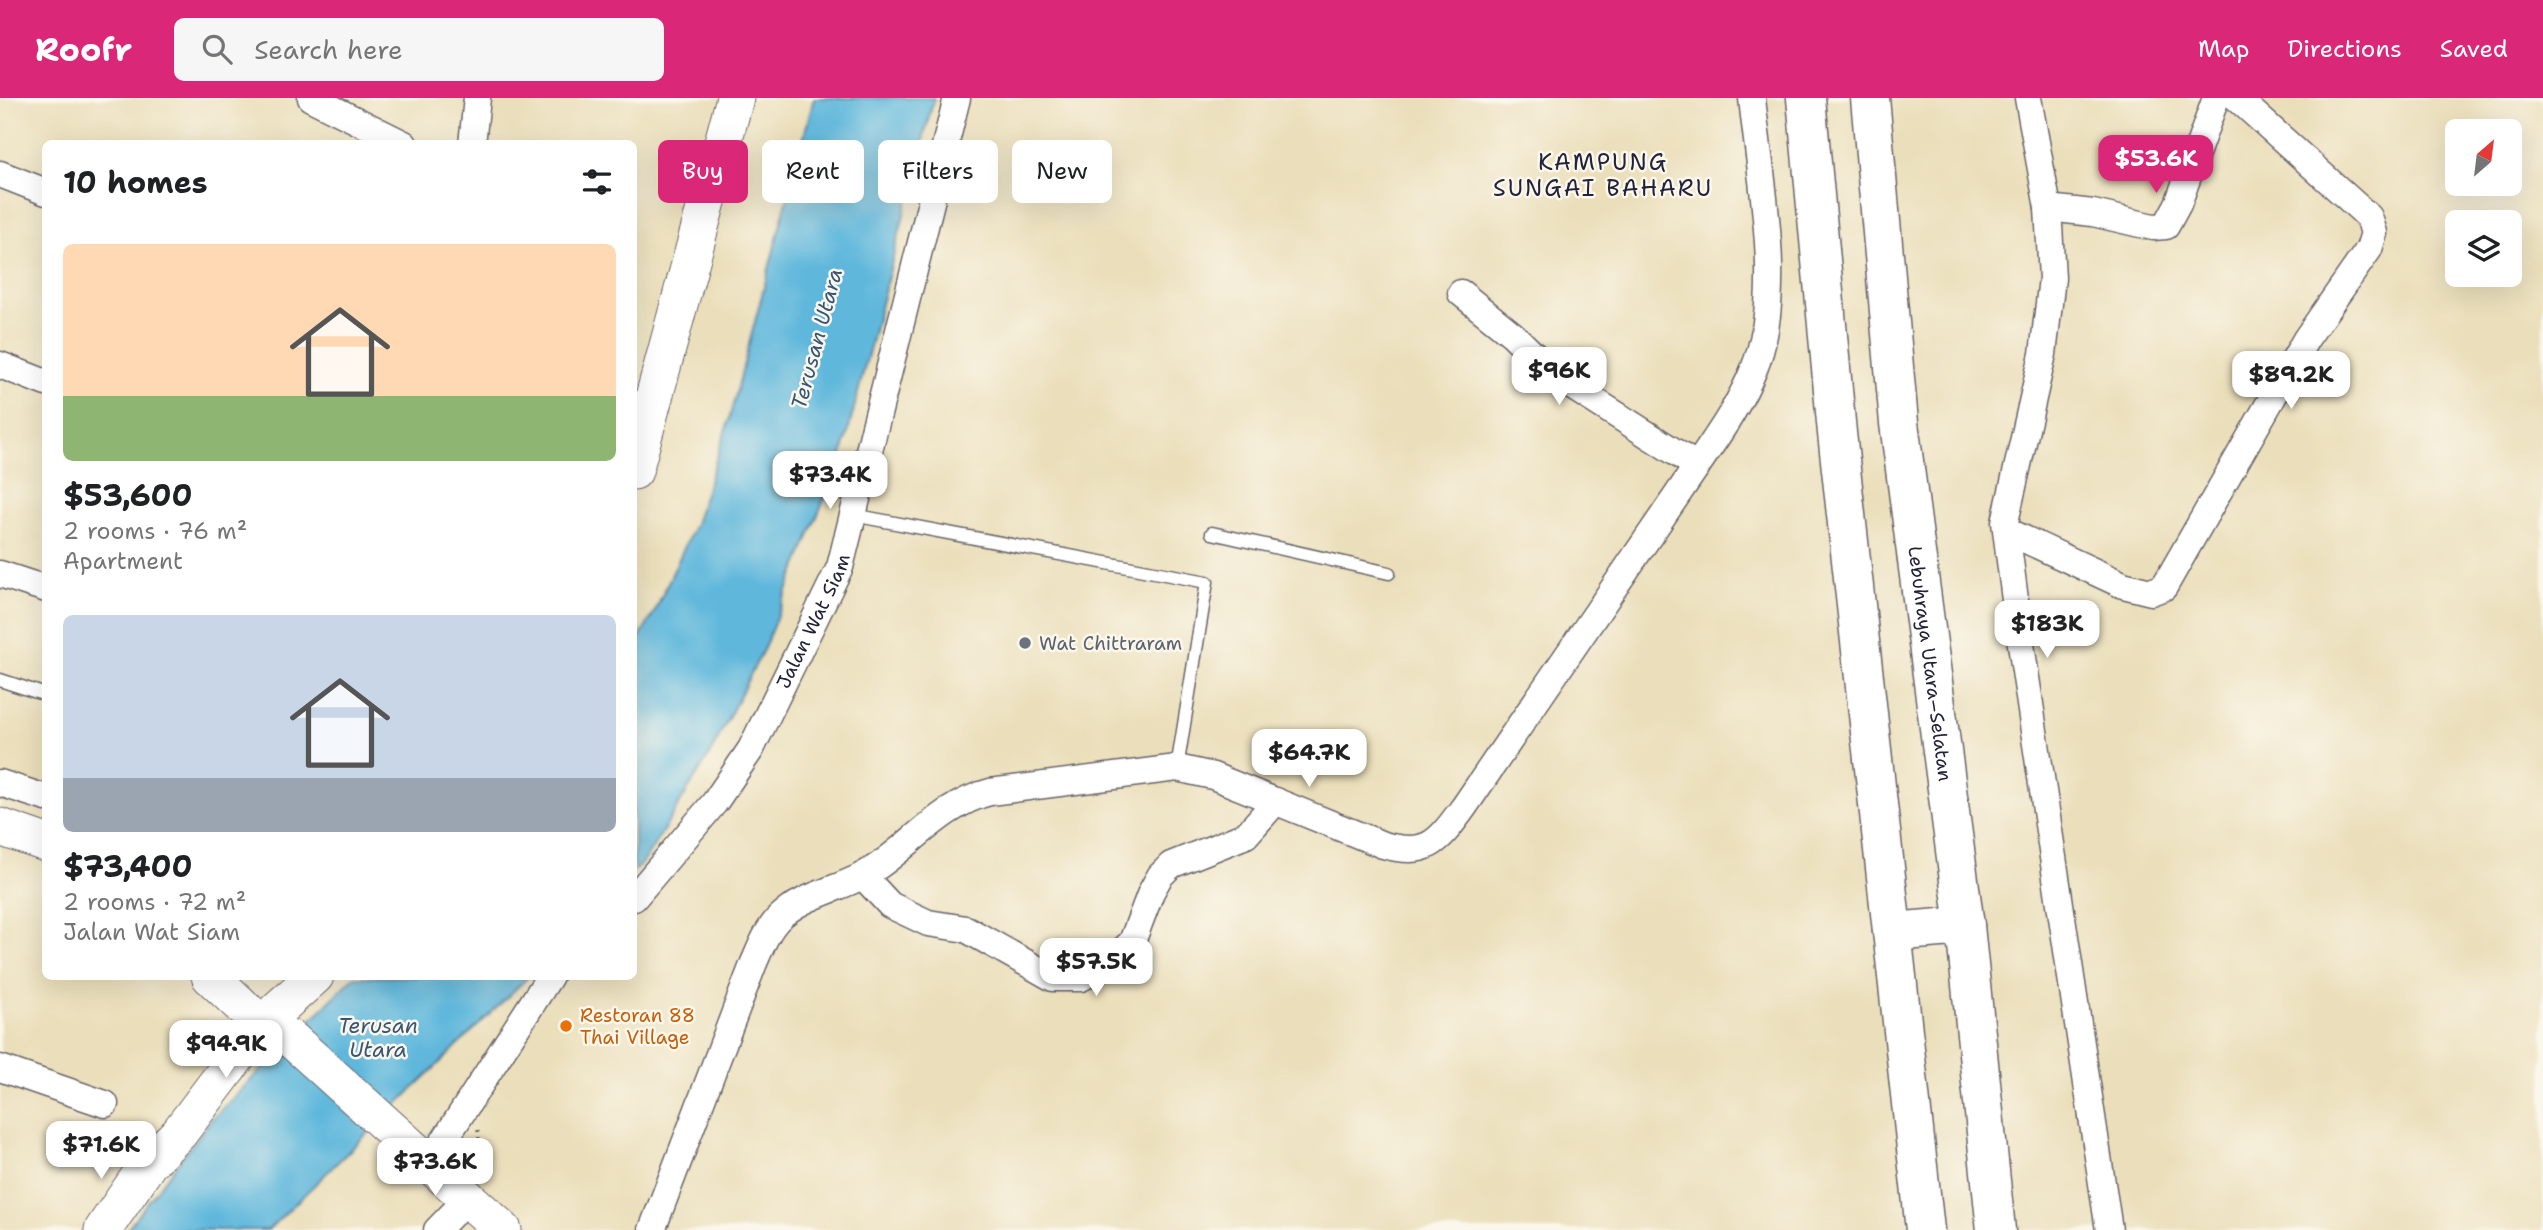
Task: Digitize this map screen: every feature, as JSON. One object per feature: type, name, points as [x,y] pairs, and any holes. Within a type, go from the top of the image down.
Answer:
[{"type":"highway","points":[[1806,98],[1837,433],[1925,1230]]},
{"type":"highway","name":"Lebuhraya Utara–Selatan","points":[[1870,98],[1899,423],[1965,926],[1996,1230]]},
{"type":"highway","points":[[1892,932],[1965,926]]},
{"type":"street","points":[[472,140],[477,98]]},
{"type":"street","points":[[637,448],[641,417],[735,98]]},
{"type":"street","name":"Jalan Wat Siam","points":[[637,894],[715,802],[751,749],[839,567],[957,98]]},
{"type":"street","points":[[652,1230],[753,965],[772,927],[781,916],[796,907],[863,876],[954,807],[975,796],[1177,768],[1213,776],[1383,845],[1402,850],[1420,850],[1436,842],[1464,807],[1697,466],[1732,412],[1754,370],[1768,310],[1770,277],[1752,98]]},
{"type":"street","points":[[2028,98],[2048,208],[2052,278],[2048,329],[2008,507],[2007,531],[2019,631],[2109,1230]]},
{"type":"street","points":[[2048,208],[2093,213],[2152,227],[2166,226],[2178,204],[2216,98]]},
{"type":"street","points":[[2007,531],[2123,585],[2151,592],[2164,587],[2306,339],[2369,249],[2374,233],[2369,217],[2237,98]]},
{"type":"street","points":[[328,102],[397,140]]},
{"type":"street","points":[[0,174],[42,190]]},
{"type":"street","points":[[1461,293],[1513,335],[1554,375],[1697,466]]},
{"type":"street","points":[[0,365],[42,381]]},
{"type":"street","points":[[0,574],[42,588]]},
{"type":"street","points":[[0,783],[42,797]]},
{"type":"street","points":[[863,876],[890,905],[928,923],[966,929],[1054,978],[1081,978],[1132,942],[1151,892],[1160,876],[1171,865],[1246,835],[1254,830],[1276,801]]},
{"type":"street","points":[[0,827],[42,842]]},
{"type":"street","points":[[217,980],[268,1008],[418,1154],[503,1230]]},
{"type":"street","points":[[103,1230],[148,1164],[163,1128],[209,1052],[309,980]]},
{"type":"street","points":[[418,1154],[475,1097],[548,980]]},
{"type":"street","points":[[0,1068],[104,1104]]},
{"type":"street","points":[[437,1230],[468,1198]]},
{"type":"lane","points":[[853,515],[1207,582],[1177,768]]},
{"type":"lane","points":[[1212,533],[1390,573]]},
{"type":"lane","points":[[0,680],[42,694]]},
{"type":"path","points":[[468,1198],[482,1175],[475,1097]]},
{"type":"water","name":"Terusan Utara","points":[[814,98],[934,98],[923,140],[878,140],[878,203],[907,203],[842,455],[764,648],[710,754],[645,860],[637,868],[637,643],[655,611],[695,524],[729,420],[786,203],[864,203],[864,140],[803,140]]},
{"type":"water","name":"Terusan Utara","points":[[351,980],[525,980],[268,1230],[126,1230],[212,1119]]},
{"type":"place","name":"Wat Chittraram","points":[[1025,643]]},
{"type":"place","name":"Restoran 88 Thai Village","points":[[566,1026]]},
{"type":"district","name":"KAMPUNG SUNGAI BAHARU","points":[[1603,175]]}]
